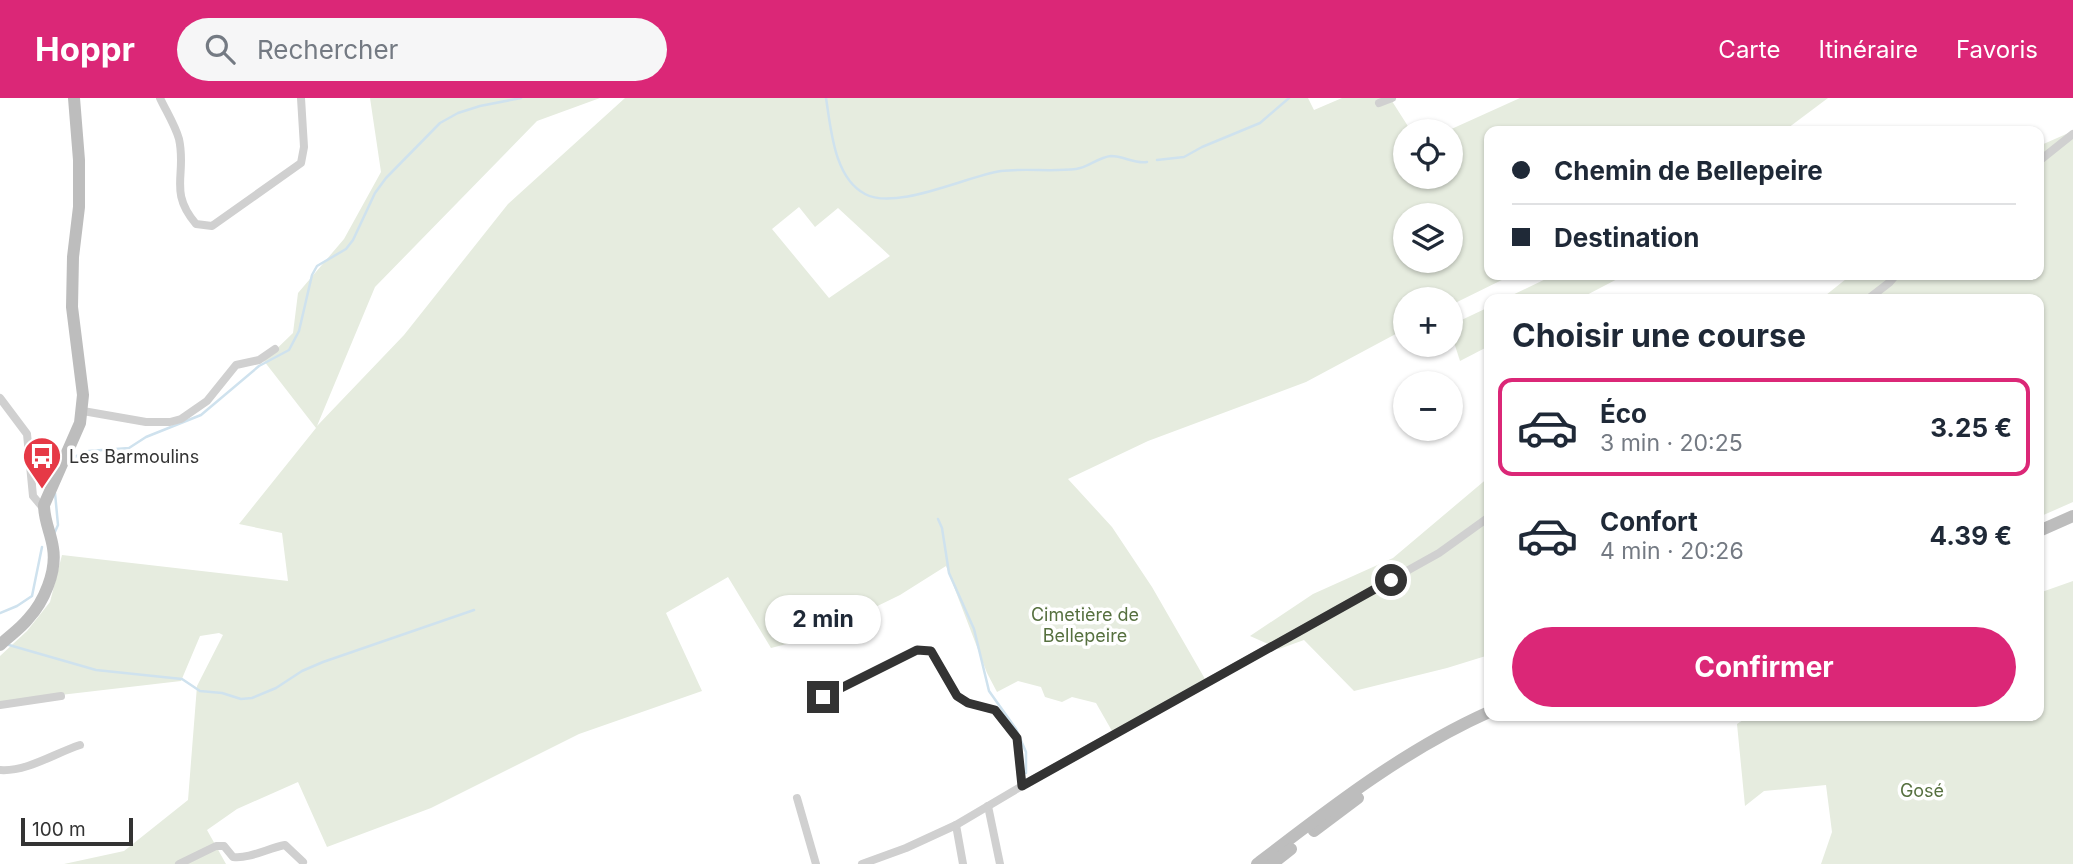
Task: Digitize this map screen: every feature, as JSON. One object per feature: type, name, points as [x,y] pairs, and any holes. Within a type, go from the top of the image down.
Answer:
[{"type":"main road","points":[[0,645],[27,621],[38,607],[48,585],[53,565],[53,548],[44,509],[46,495],[80,424],[82,411],[83,395],[72,307],[73,257],[79,207],[79,160],[74,98]]},
{"type":"main road","points":[[2044,522],[2073,509]]},
{"type":"main road","points":[[2044,529],[2073,516]]},
{"type":"main road","points":[[1257,864],[1367,782],[1419,748],[1484,715]]},
{"type":"main road","points":[[1272,864],[1378,783],[1411,762],[1489,721]]},
{"type":"street","points":[[160,98],[178,136],[183,209],[196,224],[212,226],[301,163],[304,147],[301,98]]},
{"type":"street","points":[[1379,103],[1392,98]]},
{"type":"street","points":[[2044,157],[2073,134]]},
{"type":"street","points":[[1874,294],[1892,280]]},
{"type":"street","points":[[82,411],[146,422],[181,419],[206,401],[236,365],[259,360],[275,349]]},
{"type":"street","points":[[0,398],[27,434],[33,496],[44,509]]},
{"type":"street","points":[[862,864],[956,825],[1439,553],[1484,521]]},
{"type":"street","points":[[823,697],[917,650],[931,651],[957,696],[968,703],[995,710],[1017,738],[1022,786]]},
{"type":"street","points":[[0,705],[61,696]]},
{"type":"street","points":[[0,770],[10,771],[28,766],[80,744]]},
{"type":"street","points":[[797,798],[816,864]]},
{"type":"street","points":[[988,806],[1000,864]]},
{"type":"street","points":[[956,825],[963,864]]},
{"type":"street","points":[[179,864],[216,846],[224,846],[233,857],[241,858],[270,847],[285,845],[303,862]]},
{"type":"green space","name":"Cimetière de Bellepeire","points":[[370,98],[600,98],[537,121],[375,287],[317,426],[404,335],[508,204],[625,98],[1308,98],[1314,110],[1342,98],[1390,98],[1403,119],[1393,119],[1393,189],[1463,189],[1463,124],[1520,98],[1828,98],[1791,126],[1484,126],[1484,280],[1502,280],[1463,299],[1463,287],[1393,287],[1393,335],[1306,382],[1148,441],[1068,479],[1112,527],[1152,587],[1205,679],[1112,731],[1096,703],[1072,697],[1062,702],[1045,697],[1041,687],[1018,681],[997,692],[987,673],[946,566],[900,595],[814,637],[771,648],[728,577],[666,613],[702,691],[579,734],[431,808],[327,847],[298,782],[237,809],[207,830],[226,864],[64,864],[124,851],[188,800],[197,686],[223,635],[219,633],[200,636],[181,681],[0,702],[0,656],[27,631],[50,602],[62,555],[288,581],[282,533],[239,524],[316,428],[264,361],[293,333],[298,293],[344,239],[381,172]],"holes":[[[799,207],[815,227],[838,208],[890,256],[829,298],[772,229]]]},
{"type":"green space","points":[[2073,131],[2073,502],[2044,515],[2044,294],[1827,294],[1845,280],[2044,280],[2044,144]]},
{"type":"green space","points":[[1544,280],[1615,280],[1589,294],[1514,294]]},
{"type":"green space","points":[[1484,309],[1484,349],[1460,361],[1459,357],[1463,357],[1463,319]]},
{"type":"green space","points":[[1484,481],[1484,657],[1354,691],[1304,640],[1279,649],[1250,636],[1313,594],[1393,558]]},
{"type":"green space","name":"Gosé","points":[[2073,581],[2073,864],[1821,864],[1832,832],[1826,785],[1764,791],[1745,806],[1737,724],[1742,721],[2044,721],[2044,591]]},
{"type":"waterway","points":[[69,462],[89,451],[129,448],[146,437],[201,415],[259,366],[289,350],[299,331],[312,275],[317,266],[346,249],[375,193],[386,178],[440,123],[458,113],[480,106],[521,98]]},
{"type":"waterway","points":[[826,98],[832,138],[840,165],[855,187],[878,198],[913,196],[1001,171],[1076,169],[1111,156],[1147,162]]},
{"type":"waterway","points":[[1157,160],[1184,157],[1260,123],[1289,98]]},
{"type":"waterway","points":[[54,534],[58,525],[55,493]]},
{"type":"waterway","points":[[938,519],[942,528],[949,573],[974,629],[989,691],[1016,729],[1026,752],[1026,773]]},
{"type":"waterway","points":[[0,613],[32,596],[42,547]]},
{"type":"waterway","points":[[9,645],[96,670],[182,679],[200,691],[222,693],[241,699],[252,698],[276,688],[302,671],[323,662],[474,610]]},
{"type":"place","name":"Les Barmoulins","points":[[42,490]]},
{"type":"route","points":[[823,697],[917,650],[928,649],[934,653],[957,696],[968,703],[995,710],[1017,738],[1022,786],[1391,580]]}]
